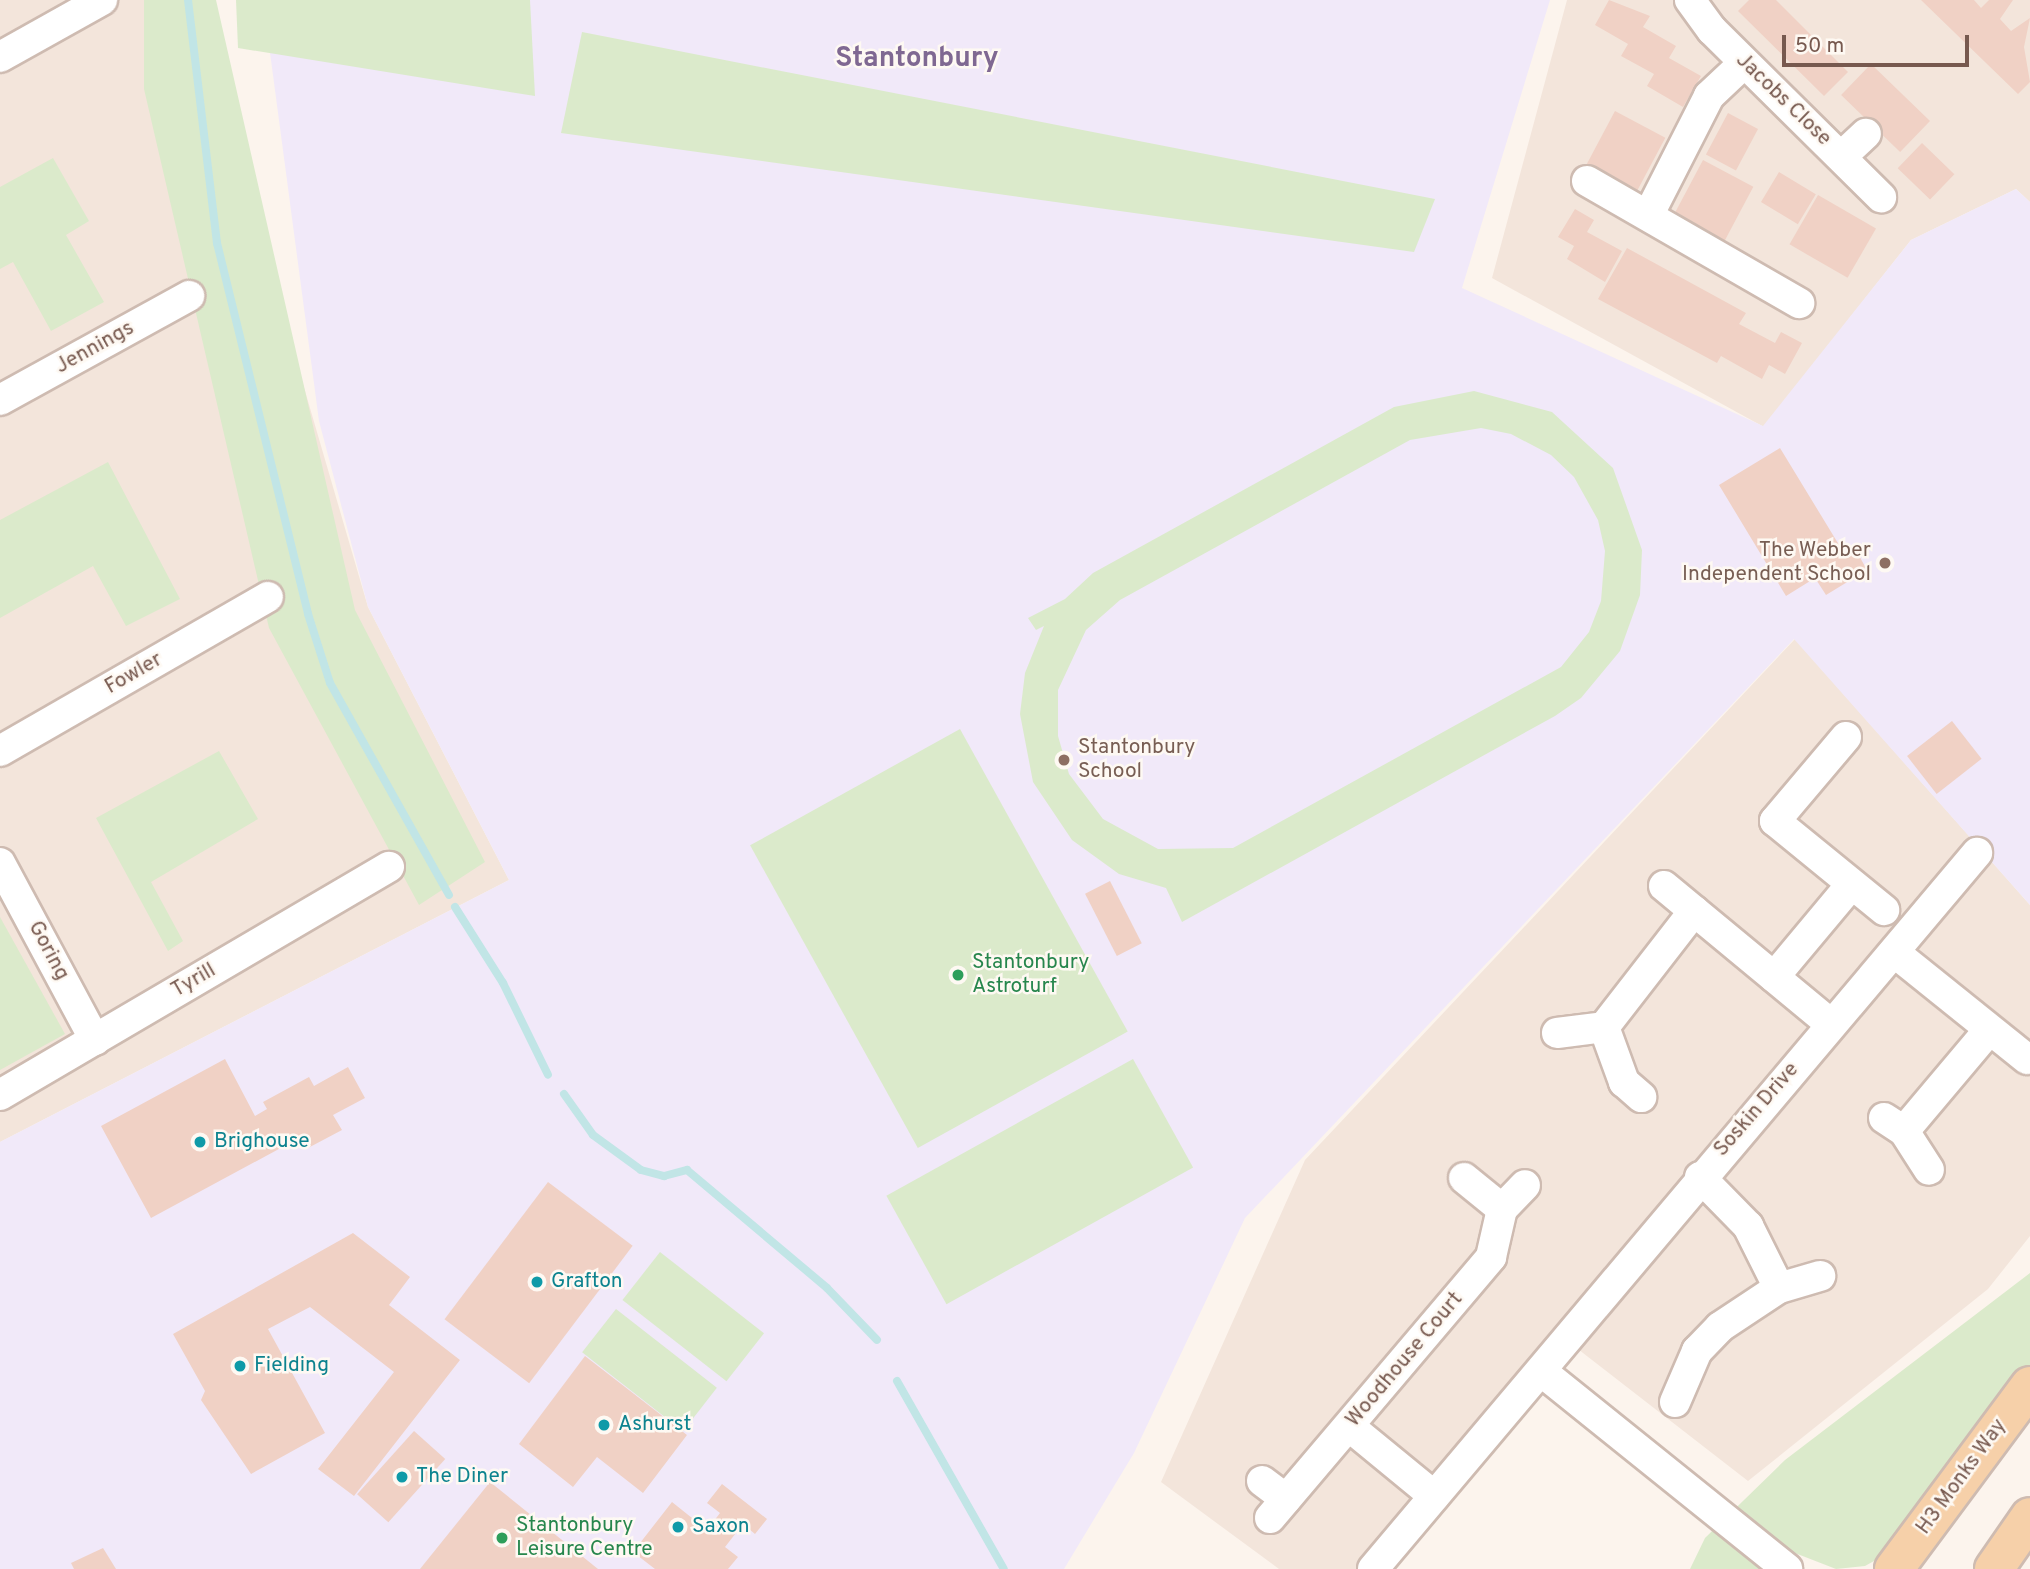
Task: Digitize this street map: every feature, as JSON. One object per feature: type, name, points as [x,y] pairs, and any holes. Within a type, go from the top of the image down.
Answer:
[{"type":"main road","name":"H3 Monks Way","points":[[1894,1569],[2030,1386]]},
{"type":"main road","points":[[1994,1569],[2030,1517]]},
{"type":"street","points":[[0,57],[102,0]]},
{"type":"street","name":"Jacobs Close","points":[[1690,0],[1744,63],[1881,197]]},
{"type":"street","points":[[1649,214],[1709,96],[1744,63]]},
{"type":"street","points":[[1841,157],[1866,134]]},
{"type":"street","points":[[1587,181],[1756,266],[1798,303]]},
{"type":"street","name":"Jennings","points":[[0,400],[189,296]]},
{"type":"street","name":"Fowler","points":[[0,751],[268,597]]},
{"type":"street","points":[[1846,737],[1775,821],[1884,910]]},
{"type":"street","name":"Soskin Drive","points":[[1373,1569],[1541,1371],[1700,1177],[1895,952],[1976,853]]},
{"type":"street","name":"Goring","points":[[0,863],[95,1040]]},
{"type":"street","name":"Tyrill","points":[[0,1095],[389,867]]},
{"type":"street","points":[[1774,977],[1851,885]]},
{"type":"street","points":[[1664,886],[1831,1024]]},
{"type":"street","points":[[1557,1033],[1604,1027],[1694,911]]},
{"type":"street","points":[[1895,952],[2027,1059]]},
{"type":"street","points":[[1604,1027],[1624,1082],[1641,1097]]},
{"type":"street","points":[[1929,1170],[1894,1124],[1989,1030]]},
{"type":"street","points":[[1700,1177],[1748,1226],[1779,1288]]},
{"type":"street","points":[[1464,1178],[1503,1209]]},
{"type":"street","name":"Woodhouse Court","points":[[1262,1481],[1278,1509],[1491,1257],[1503,1209],[1525,1185]]},
{"type":"street","points":[[1670,1394],[1697,1351],[1720,1327],[1779,1288],[1819,1276]]},
{"type":"street","points":[[1541,1371],[1781,1567]]},
{"type":"street","points":[[1350,1427],[1434,1496]]},
{"type":"shaded area","points":[[0,0],[191,0],[368,607],[509,880],[0,1142]]},
{"type":"shaded area","name":"Stantonbury School","points":[[263,0],[1550,0],[1462,288],[1763,426],[1911,240],[2016,189],[2030,202],[2030,905],[1794,639],[1245,1218],[1134,1453],[1064,1569],[0,1569],[0,1142],[509,880],[368,607],[319,421]]},
{"type":"shaded area","points":[[1567,0],[2030,0],[2030,202],[2016,189],[1911,240],[1764,427],[1492,278]]},
{"type":"shaded area","points":[[1795,639],[2030,905],[2030,1236],[1988,1289],[1748,1481],[1574,1346],[1384,1569],[1279,1569],[1161,1482],[1305,1160]]},
{"type":"green space","points":[[144,0],[216,0],[355,610],[485,862],[419,905],[269,628],[144,89]]},
{"type":"green space","points":[[236,0],[530,0],[535,96],[238,48]]},
{"type":"green space","points":[[582,32],[1435,199],[1414,252],[561,133]]},
{"type":"green space","points":[[53,158],[89,221],[66,235],[104,302],[51,331],[13,262],[0,269],[0,187]]},
{"type":"green space","points":[[1474,391],[1552,412],[1613,468],[1642,550],[1640,595],[1620,651],[1581,698],[1555,716],[1182,922],[1166,888],[1119,874],[1072,840],[1033,782],[1020,714],[1025,673],[1044,626],[1036,630],[1028,618],[1065,599],[1093,573],[1394,407]],"holes":[[[1481,428],[1511,434],[1551,455],[1574,477],[1598,520],[1605,551],[1601,601],[1589,632],[1561,667],[1233,848],[1158,849],[1103,819],[1069,774],[1058,736],[1058,690],[1086,630],[1120,600],[1410,440]]]},
{"type":"green space","points":[[108,462],[180,599],[126,626],[93,566],[0,618],[0,520]]},
{"type":"green space","name":"Stantonbury Astroturf","points":[[960,729],[1128,1032],[918,1148],[750,845]]},
{"type":"green space","points":[[219,751],[258,819],[151,882],[183,941],[168,951],[96,818]]},
{"type":"green space","points":[[0,917],[65,1034],[0,1070]]},
{"type":"green space","points":[[1133,1059],[1193,1167],[946,1304],[886,1196]]},
{"type":"green space","points":[[660,1252],[764,1333],[726,1381],[622,1300]]},
{"type":"green space","points":[[2030,1273],[2030,1376],[1892,1551],[1865,1566],[1836,1569],[1782,1548],[1764,1569],[1690,1569],[1705,1538],[1785,1460]]},
{"type":"green space","points":[[616,1309],[717,1388],[683,1431],[582,1352]]},
{"type":"building","points":[[1609,0],[1650,16],[1643,27],[1676,46],[1669,58],[1701,76],[1683,107],[1647,86],[1654,74],[1621,56],[1628,44],[1595,25]]},
{"type":"building","points":[[1749,0],[1776,0],[1848,72],[1824,96],[1738,11]]},
{"type":"building","points":[[1921,0],[1974,0],[1981,8],[1989,0],[2013,0],[2000,19],[2011,31],[2030,18],[2024,47],[2030,82],[2018,94]]},
{"type":"building","points":[[1871,64],[1930,121],[1900,152],[1841,95]]},
{"type":"building","points":[[1615,111],[1665,138],[1635,194],[1585,168]]},
{"type":"building","points":[[1728,113],[1758,129],[1736,170],[1706,154]]},
{"type":"building","points":[[1922,143],[1954,174],[1930,199],[1898,168]]},
{"type":"building","points":[[1703,160],[1753,187],[1723,244],[1672,217]]},
{"type":"building","points":[[1779,172],[1816,194],[1798,224],[1761,202]]},
{"type":"building","points":[[1818,195],[1876,228],[1848,278],[1790,244]]},
{"type":"building","points":[[1575,209],[1594,220],[1587,232],[1622,251],[1605,282],[1567,259],[1574,246],[1558,237]]},
{"type":"building","points":[[1627,248],[1746,313],[1739,324],[1775,343],[1781,332],[1802,343],[1785,374],[1769,365],[1762,379],[1721,356],[1717,363],[1598,299]]},
{"type":"building","points":[[1780,448],[1847,558],[1857,552],[1867,570],[1826,595],[1815,578],[1786,596],[1719,485]]},
{"type":"building","points":[[1952,721],[1982,759],[1937,794],[1907,756]]},
{"type":"building","points":[[1110,881],[1142,943],[1117,956],[1085,894]]},
{"type":"building","name":"Brighouse","points":[[225,1059],[255,1116],[267,1109],[263,1102],[309,1077],[314,1086],[348,1067],[365,1098],[333,1115],[342,1130],[308,1148],[301,1137],[151,1218],[101,1126]]},
{"type":"building","name":"Grafton","points":[[548,1182],[633,1246],[529,1383],[444,1319]]},
{"type":"building","name":"Fielding","points":[[353,1233],[410,1277],[389,1305],[460,1360],[354,1496],[318,1469],[394,1372],[310,1307],[268,1329],[325,1433],[251,1474],[201,1400],[205,1391],[173,1334]]},
{"type":"building","name":"Ashurst","points":[[585,1356],[687,1435],[643,1493],[597,1457],[573,1487],[519,1444]]},
{"type":"building","name":"The Diner","points":[[414,1431],[445,1459],[388,1522],[357,1494]]},
{"type":"building","name":"Stantonbury Leisure Centre","points":[[490,1482],[598,1569],[420,1569]]},
{"type":"building","name":"Saxon","points":[[722,1484],[767,1519],[755,1534],[743,1524],[725,1547],[738,1557],[728,1569],[655,1569],[633,1552],[672,1502],[707,1530],[720,1513],[707,1503]]},
{"type":"building","points":[[103,1548],[116,1569],[74,1569],[71,1563]]},
{"type":"waterway","points":[[188,0],[217,243],[308,614],[330,683],[449,895]]},
{"type":"waterway","points":[[455,907],[503,983],[548,1075]]},
{"type":"waterway","points":[[564,1094],[593,1135],[641,1170],[664,1176],[687,1170],[827,1288],[877,1340]]},
{"type":"waterway","points":[[897,1381],[1004,1569]]},
{"type":"place","name":"The Webber Independent School","points":[[1885,563]]},
{"type":"place","name":"Stantonbury School","points":[[1064,760]]},
{"type":"place","name":"Stantonbury Astroturf","points":[[958,975]]},
{"type":"place","name":"Brighouse","points":[[200,1142]]},
{"type":"place","name":"Grafton","points":[[537,1282]]},
{"type":"place","name":"Fielding","points":[[240,1366]]},
{"type":"place","name":"Ashurst","points":[[604,1425]]},
{"type":"place","name":"The Diner","points":[[402,1477]]},
{"type":"place","name":"Saxon","points":[[678,1527]]},
{"type":"place","name":"Stantonbury Leisure Centre","points":[[502,1538]]},
{"type":"district","name":"Stantonbury","points":[[917,59]]}]
